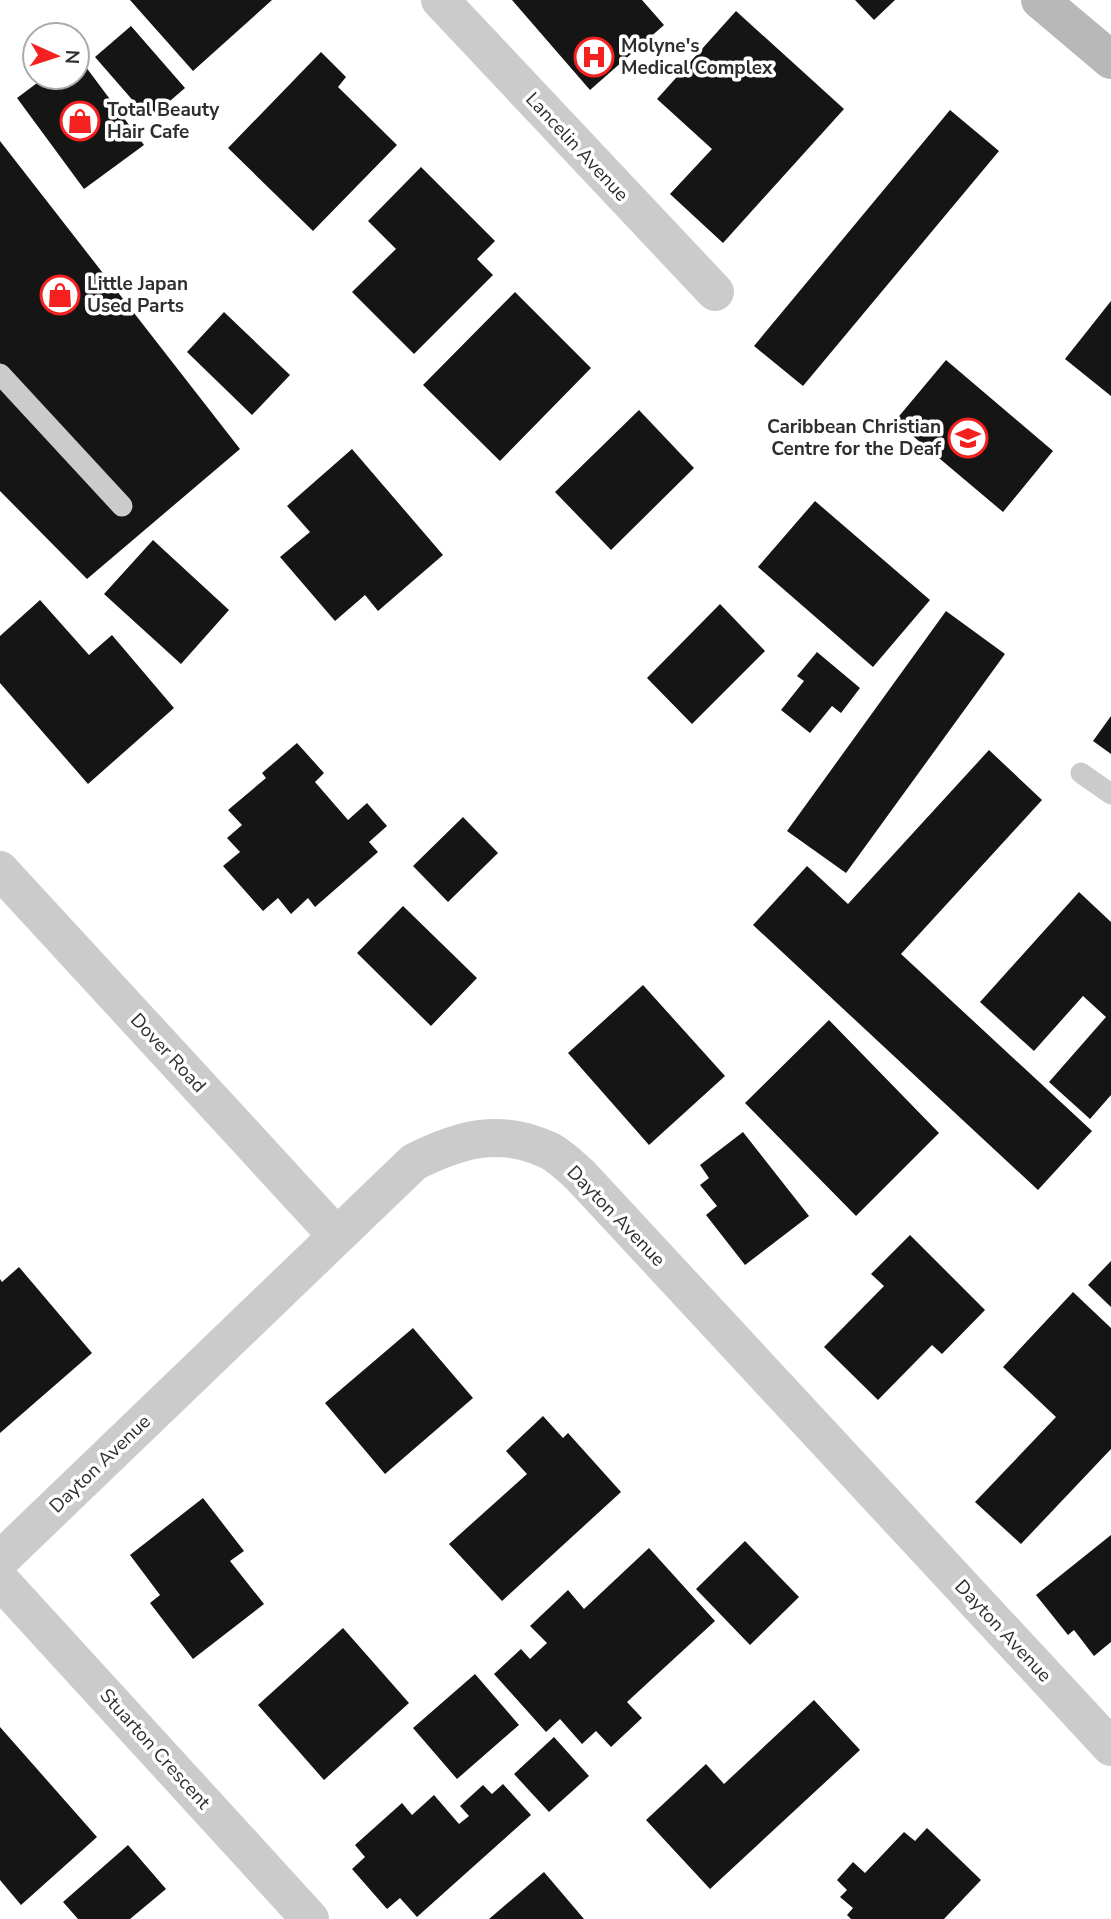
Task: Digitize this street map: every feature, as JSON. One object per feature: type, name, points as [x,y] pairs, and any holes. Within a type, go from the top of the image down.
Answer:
[{"type":"main road","points":[[1040,0],[1111,60]]},
{"type":"street","name":"Lancelin Avenue","points":[[440,0],[715,292]]},
{"type":"street","name":"Dover Road","points":[[0,870],[337,1236]]},
{"type":"street","name":"Dayton Avenue","points":[[0,1560],[414,1162],[446,1146],[482,1137],[517,1140],[551,1152],[580,1175],[1111,1747]]},
{"type":"street","name":"Stuarton Crescent","points":[[0,1580],[310,1919]]},
{"type":"lane","points":[[0,374],[122,506]]},
{"type":"lane","points":[[1081,773],[1111,794]]},
{"type":"building","points":[[130,0],[272,0],[193,71]]},
{"type":"building","name":"Molyne's Medical Complex","points":[[512,0],[642,0],[664,25],[590,90]]},
{"type":"building","points":[[855,0],[895,0],[874,20]]},
{"type":"building","points":[[736,11],[844,109],[723,243],[670,194],[712,149],[657,99]]},
{"type":"building","points":[[131,26],[185,88],[149,119],[95,57]]},
{"type":"building","points":[[321,52],[346,77],[338,87],[397,145],[313,231],[228,148]]},
{"type":"building","name":"Total Beauty Hair Cafe","points":[[91,74],[144,145],[84,189],[17,98],[26,91],[91,91]]},
{"type":"building","points":[[950,110],[999,151],[803,386],[754,346]]},
{"type":"building","name":"Little Japan Used Parts","points":[[0,141],[240,449],[87,579],[0,491]]},
{"type":"building","points":[[421,167],[495,241],[477,259],[493,275],[414,354],[352,292],[396,249],[368,221]]},
{"type":"building","points":[[515,292],[591,368],[500,461],[423,385]]},
{"type":"building","points":[[1111,301],[1111,396],[1065,359]]},
{"type":"building","points":[[224,312],[290,375],[252,415],[187,352]]},
{"type":"building","points":[[946,360],[1053,451],[1003,512],[895,421]]},
{"type":"building","points":[[639,410],[694,468],[611,550],[555,492]]},
{"type":"building","points":[[352,449],[443,555],[378,611],[365,595],[335,621],[280,557],[310,532],[287,506]]},
{"type":"building","points":[[815,501],[930,600],[873,667],[758,567]]},
{"type":"building","points":[[153,540],[229,610],[181,664],[104,594]]},
{"type":"building","points":[[40,600],[89,655],[112,635],[174,708],[88,784],[0,683],[0,636]]},
{"type":"building","points":[[720,604],[765,651],[692,724],[647,678]]},
{"type":"building","points":[[946,611],[1005,654],[846,873],[787,831]]},
{"type":"building","points":[[817,652],[860,688],[841,713],[832,706],[810,733],[781,710],[804,681],[797,676]]},
{"type":"building","points":[[1111,716],[1111,754],[1093,741]]},
{"type":"building","points":[[297,743],[324,773],[315,782],[348,820],[367,803],[387,826],[369,842],[378,852],[315,907],[308,898],[291,914],[278,898],[263,911],[223,866],[240,852],[227,838],[242,825],[228,810],[266,778],[262,773]]},
{"type":"building","points":[[989,750],[1042,800],[901,954],[1092,1131],[1038,1190],[753,925],[807,866],[848,904]]},
{"type":"building","points":[[463,817],[498,853],[448,902],[413,866]]},
{"type":"building","points":[[1079,892],[1111,922],[1111,1095],[1090,1119],[1049,1082],[1106,1017],[1083,996],[1034,1051],[980,1002]]},
{"type":"building","points":[[403,906],[477,978],[431,1026],[357,953]]},
{"type":"building","points":[[643,985],[725,1076],[649,1145],[568,1053]]},
{"type":"building","points":[[829,1020],[939,1133],[856,1216],[745,1103]]},
{"type":"building","points":[[743,1132],[809,1216],[745,1265],[706,1215],[717,1206],[700,1185],[709,1178],[700,1165]]},
{"type":"building","points":[[910,1235],[985,1310],[942,1354],[932,1345],[878,1400],[824,1347],[884,1286],[871,1274]]},
{"type":"building","points":[[1111,1261],[1111,1307],[1088,1285]]},
{"type":"building","points":[[19,1267],[92,1353],[0,1433],[0,1279],[2,1282]]},
{"type":"building","points":[[1073,1292],[1111,1328],[1111,1449],[1021,1544],[975,1502],[1056,1417],[1003,1367]]},
{"type":"building","points":[[413,1328],[473,1398],[385,1474],[325,1403]]},
{"type":"building","points":[[543,1416],[563,1438],[568,1433],[621,1492],[502,1601],[449,1544],[527,1474],[506,1451]]},
{"type":"building","points":[[203,1498],[244,1551],[230,1561],[264,1604],[193,1659],[150,1603],[160,1595],[130,1555]]},
{"type":"building","points":[[1111,1535],[1111,1642],[1094,1656],[1074,1630],[1068,1635],[1036,1595]]},
{"type":"building","points":[[745,1541],[799,1597],[750,1645],[696,1589]]},
{"type":"building","points":[[649,1548],[715,1621],[627,1702],[642,1718],[611,1747],[596,1731],[582,1744],[560,1719],[546,1732],[494,1674],[521,1649],[530,1659],[547,1643],[530,1626],[568,1590],[584,1609]]},
{"type":"building","points":[[343,1628],[409,1703],[324,1780],[258,1705]]},
{"type":"building","points":[[475,1674],[519,1725],[457,1779],[413,1728]]},
{"type":"building","points":[[814,1700],[860,1750],[710,1889],[646,1820],[706,1764],[724,1784]]},
{"type":"building","points":[[0,1727],[97,1837],[21,1905],[0,1880]]},
{"type":"building","points":[[554,1737],[589,1776],[549,1812],[514,1774]]},
{"type":"building","points":[[503,1784],[531,1815],[417,1917],[400,1898],[387,1909],[352,1869],[365,1857],[355,1845],[402,1803],[412,1815],[434,1795],[459,1824],[469,1816],[460,1806],[483,1785],[492,1794]]},
{"type":"building","points":[[927,1828],[981,1880],[944,1919],[851,1919],[847,1915],[853,1908],[840,1897],[847,1890],[837,1880],[853,1862],[865,1873],[904,1832],[915,1841]]},
{"type":"building","points":[[128,1845],[166,1889],[130,1919],[78,1919],[63,1902]]},
{"type":"building","points":[[544,1872],[584,1919],[489,1919]]},
{"type":"place","name":"Molyne's Medical Complex","points":[[594,57]]},
{"type":"place","name":"Total Beauty Hair Cafe","points":[[80,121]]},
{"type":"place","name":"Little Japan Used Parts","points":[[60,295]]},
{"type":"place","name":"Caribbean Christian Centre for the Deaf","points":[[968,438]]}]
